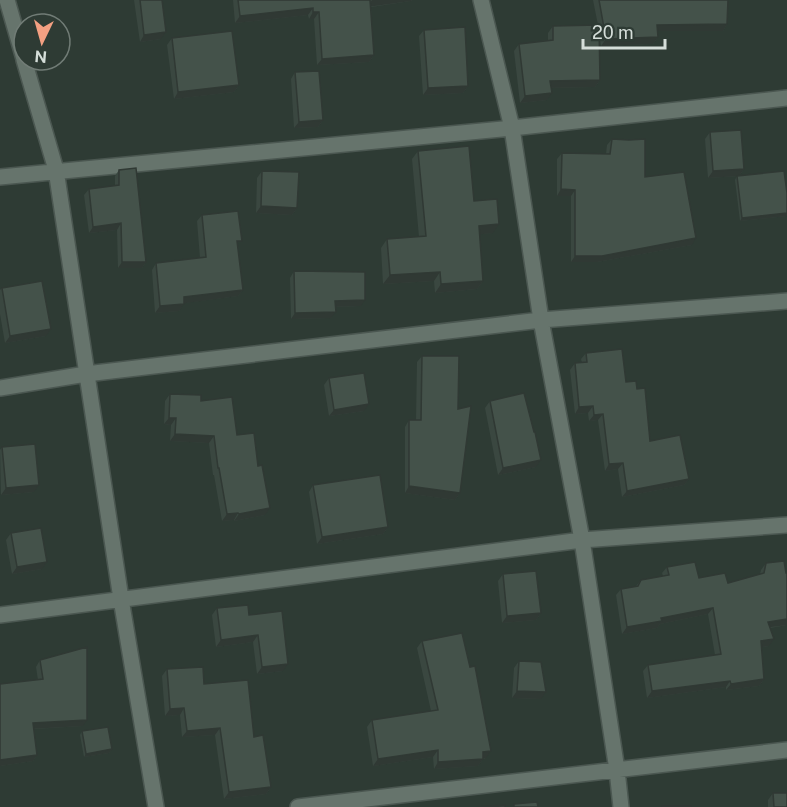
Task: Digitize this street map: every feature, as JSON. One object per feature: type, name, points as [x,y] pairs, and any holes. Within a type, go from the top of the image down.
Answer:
[{"type":"street","points":[[7,0],[12,17]]},
{"type":"street","points":[[481,0],[512,128],[541,320],[582,540],[621,807]]},
{"type":"street","points":[[28,72],[56,170],[121,600],[156,807]]},
{"type":"street","points":[[0,177],[512,128],[787,98]]},
{"type":"street","points":[[0,388],[86,374],[541,320],[787,301]]},
{"type":"street","points":[[0,615],[582,540],[787,525]]},
{"type":"street","points":[[298,807],[787,750]]},
{"type":"building","points":[[140,0],[162,0],[166,32],[144,35]]},
{"type":"building","points":[[238,0],[370,0],[374,55],[322,59],[319,12],[313,12],[313,8],[240,16]]},
{"type":"building","points":[[599,0],[728,0],[727,24],[657,25],[658,37],[606,39]]},
{"type":"building","points":[[599,25],[600,80],[550,81],[552,93],[525,96],[519,44],[553,40],[553,26]]},
{"type":"building","points":[[465,27],[468,86],[428,88],[424,30]]},
{"type":"building","points":[[232,31],[239,85],[178,92],[172,38]]},
{"type":"building","points":[[319,71],[323,120],[299,122],[295,72]]},
{"type":"building","points":[[741,130],[744,169],[713,171],[710,132]]},
{"type":"building","points":[[612,139],[645,139],[645,177],[684,172],[696,238],[602,256],[575,256],[575,190],[561,189],[562,153],[610,154]]},
{"type":"building","points":[[469,146],[474,201],[497,199],[499,224],[479,226],[483,281],[441,284],[440,272],[390,275],[387,239],[426,236],[418,151]]},
{"type":"building","points":[[136,168],[146,262],[122,262],[121,223],[93,227],[89,189],[119,185],[119,170]]},
{"type":"building","points":[[262,171],[299,172],[297,208],[261,206]]},
{"type":"building","points":[[784,171],[787,213],[742,218],[737,176]]},
{"type":"building","points":[[238,211],[242,241],[237,241],[243,290],[184,297],[184,304],[160,306],[156,263],[206,257],[202,215]]},
{"type":"building","points":[[294,271],[365,272],[365,300],[335,301],[336,312],[295,313]]},
{"type":"building","points":[[42,281],[51,329],[10,336],[2,288]]},
{"type":"building","points":[[622,349],[626,382],[636,381],[637,389],[645,388],[650,441],[680,435],[689,479],[627,491],[623,463],[609,464],[603,414],[594,415],[593,406],[579,407],[575,363],[587,362],[586,353]]},
{"type":"building","points":[[422,356],[459,356],[458,409],[471,406],[460,493],[409,486],[409,420],[421,420]]},
{"type":"building","points":[[364,373],[369,404],[334,410],[329,378]]},
{"type":"building","points":[[524,393],[541,460],[503,468],[490,401]]},
{"type":"building","points":[[170,394],[201,395],[201,401],[232,397],[237,435],[254,433],[258,466],[262,465],[270,508],[227,514],[214,436],[175,434],[176,418],[169,418]]},
{"type":"building","points":[[35,444],[39,485],[6,488],[2,447]]},
{"type":"building","points":[[380,475],[388,527],[322,537],[313,485]]},
{"type":"building","points":[[41,528],[47,562],[17,567],[11,533]]},
{"type":"building","points":[[784,561],[787,573],[787,619],[768,622],[774,639],[761,641],[764,679],[652,691],[648,665],[721,654],[713,608],[627,627],[621,589],[638,586],[641,580],[669,575],[667,567],[695,562],[699,578],[725,573],[728,583],[764,573],[766,563]]},
{"type":"building","points":[[536,571],[541,613],[507,616],[503,574]]},
{"type":"building","points":[[248,605],[249,615],[282,611],[288,664],[262,667],[258,635],[221,640],[217,608]]},
{"type":"building","points":[[462,633],[470,667],[475,666],[491,751],[483,752],[483,759],[438,762],[438,750],[378,759],[372,720],[438,710],[422,641]]},
{"type":"building","points":[[87,647],[87,720],[33,723],[37,755],[0,760],[0,684],[43,679],[40,660]]},
{"type":"building","points":[[519,661],[541,662],[546,692],[517,691]]},
{"type":"building","points":[[203,667],[204,684],[248,680],[254,737],[263,735],[271,787],[229,792],[220,728],[187,731],[184,708],[170,709],[167,669]]},
{"type":"building","points":[[108,727],[112,749],[86,754],[82,731]]},
{"type":"building","points":[[773,793],[787,793],[787,807],[774,807]]},
{"type":"building","points":[[537,802],[538,807],[514,807],[514,804]]},
{"type":"building","points":[[505,805],[505,807],[477,807]]},
{"type":"building","points":[[691,806],[691,807],[662,807]]}]
